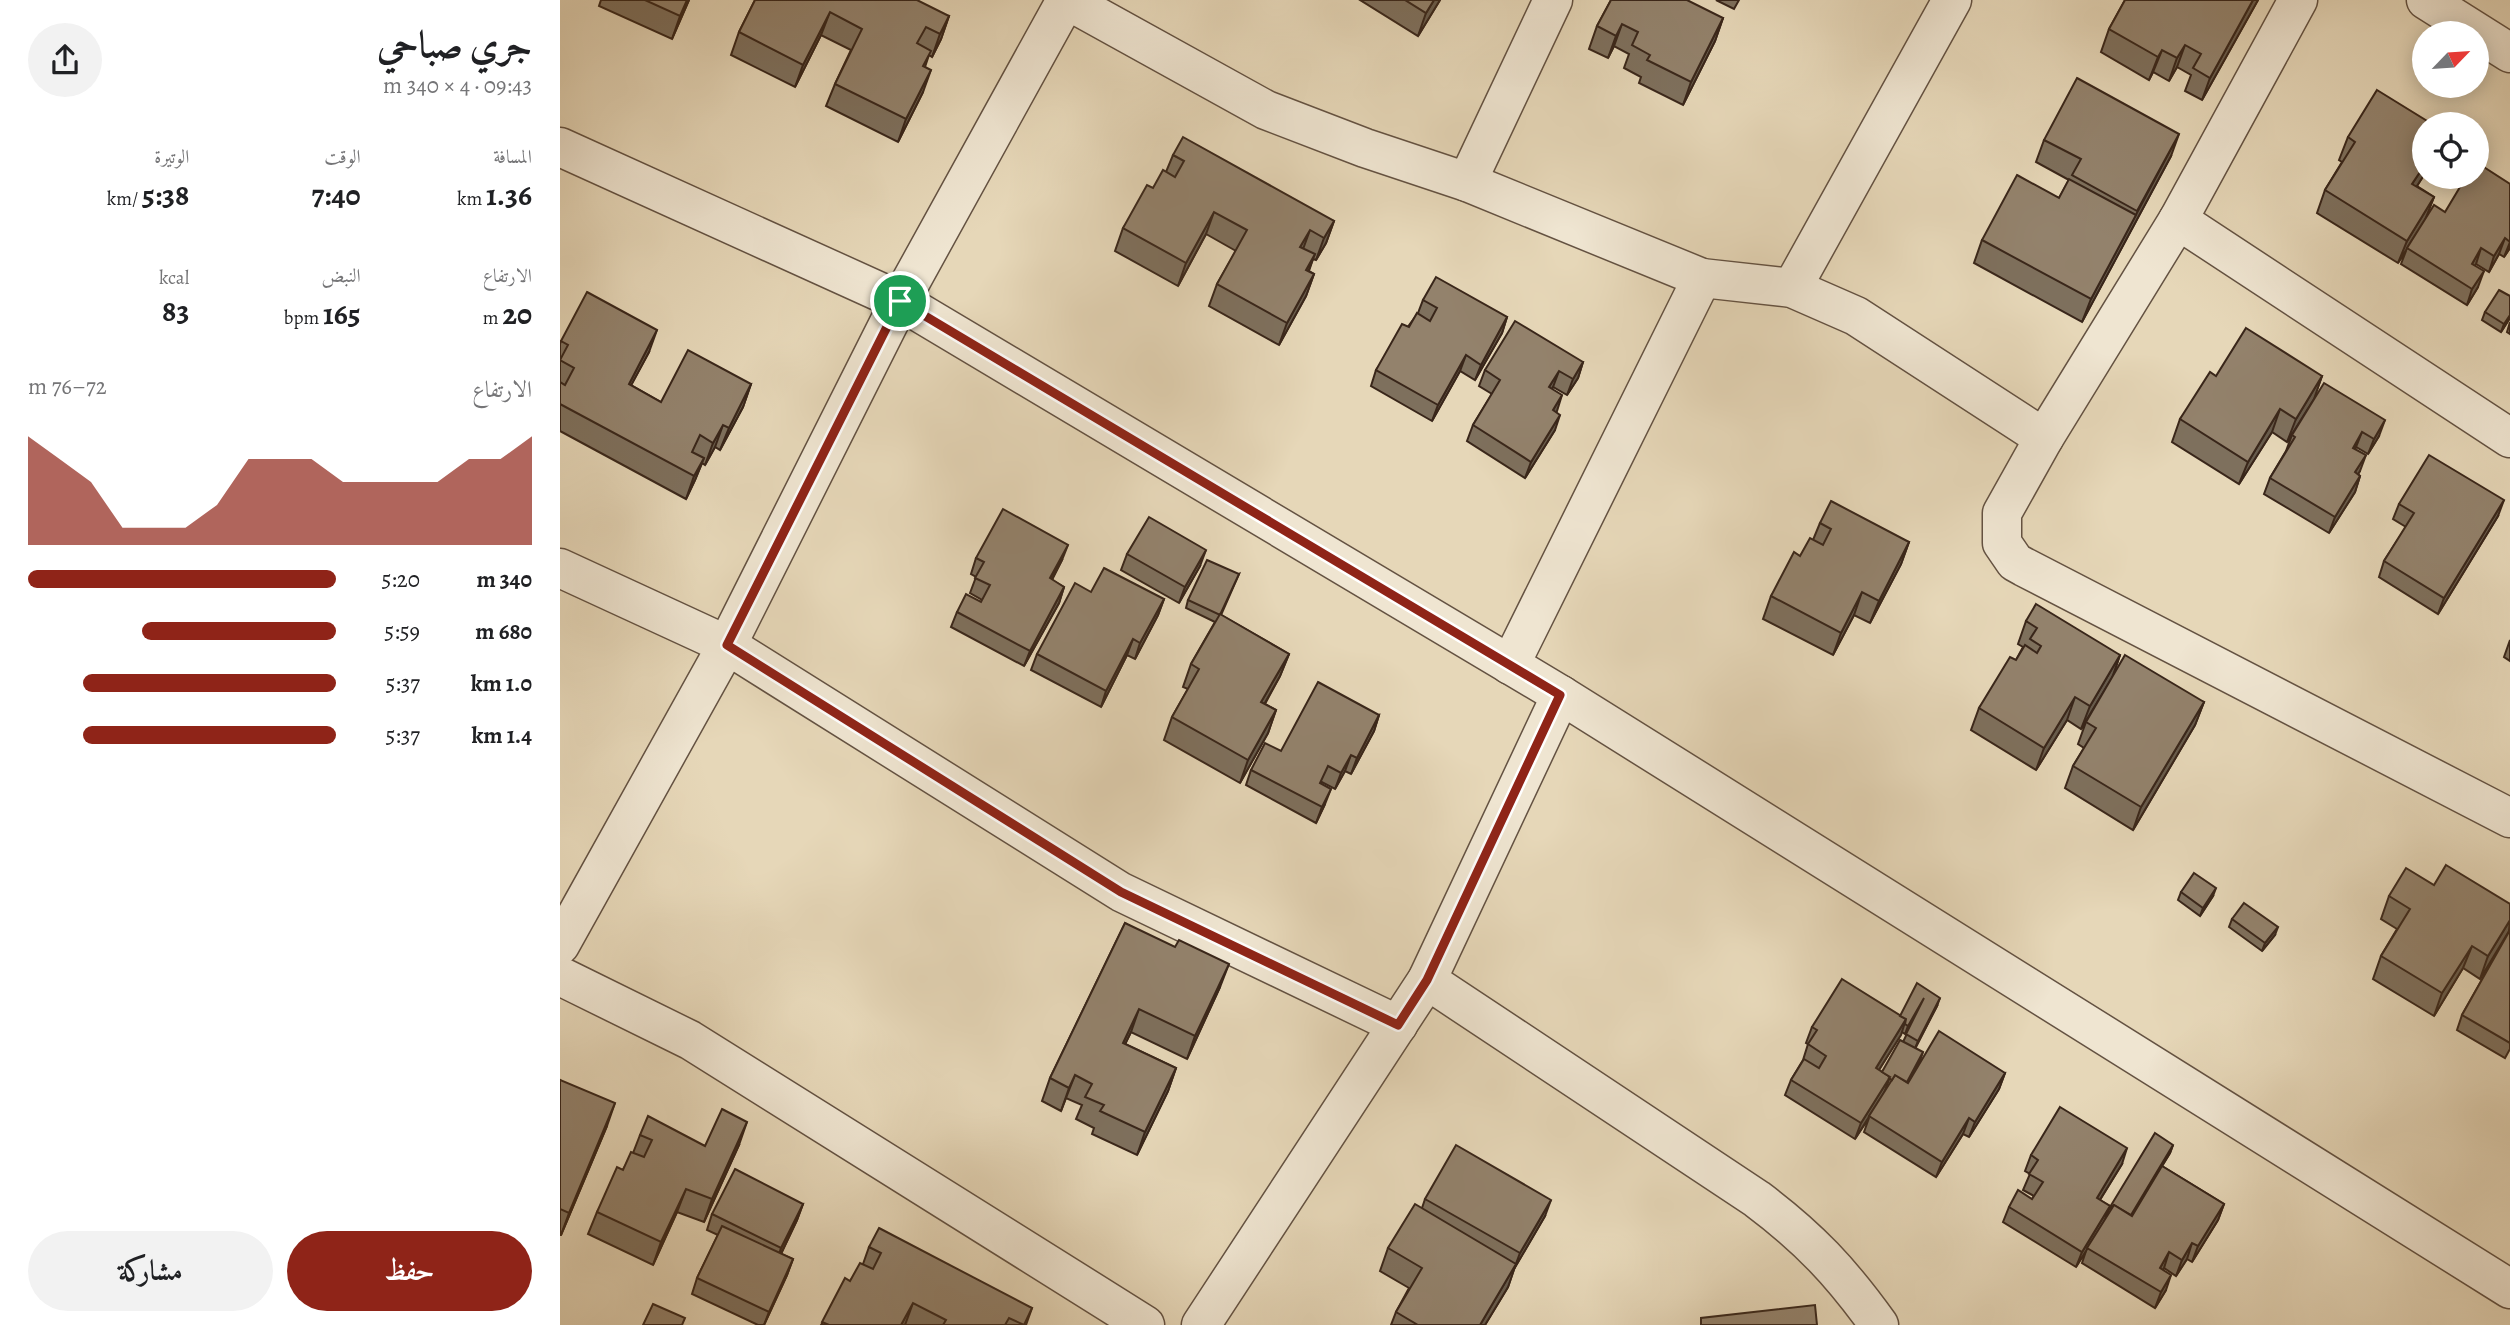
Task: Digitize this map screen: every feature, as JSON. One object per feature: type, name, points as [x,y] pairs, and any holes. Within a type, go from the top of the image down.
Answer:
[{"type":"street","points":[[560,946],[727,645],[900,301],[1066,0],[1266,110],[1365,148],[1467,182],[1702,278],[1792,288],[1856,316],[2044,438]]},
{"type":"street","points":[[1467,182],[1553,0]]},
{"type":"street","points":[[1792,288],[1952,0]]},
{"type":"street","points":[[2298,0],[2178,220],[2044,438],[2002,513],[2002,544],[2015,562],[2510,818]]},
{"type":"street","points":[[2426,0],[2510,53]]},
{"type":"street","points":[[560,147],[900,301],[1560,695],[2510,1289]]},
{"type":"street","points":[[2178,220],[2510,438]]},
{"type":"street","points":[[1510,666],[1702,278]]},
{"type":"street","points":[[560,568],[727,645],[1121,892],[1398,1025]]},
{"type":"street","points":[[1200,1325],[1427,980],[1560,695]]},
{"type":"street","points":[[560,976],[690,1040],[1145,1325]]},
{"type":"street","points":[[1427,980],[1804,1234],[1846,1280],[1879,1325]]},
{"type":"building","points":[[645,0],[687,0],[680,16]]},
{"type":"building","points":[[755,0],[917,0],[949,16],[940,34],[926,27],[917,43],[931,51],[923,66],[931,70],[906,119],[835,84],[862,29],[830,12],[803,65],[739,32]]},
{"type":"building","points":[[1405,0],[1434,0],[1426,13]]},
{"type":"building","points":[[1611,0],[1687,0],[1723,18],[1691,82],[1647,60],[1650,55],[1632,45],[1638,32],[1622,24],[1616,36],[1597,26]]},
{"type":"building","points":[[2125,0],[2253,0],[2210,78],[2193,68],[2201,54],[2185,45],[2177,58],[2162,50],[2158,57],[2109,29]]},
{"type":"building","points":[[2077,78],[2179,134],[2137,211],[2072,175],[2081,159],[2044,140]]},
{"type":"building","points":[[2377,90],[2413,112],[2412,189],[2420,189],[2434,197],[2407,241],[2325,190],[2355,142],[2348,137]]},
{"type":"building","points":[[1183,137],[1334,221],[1324,238],[1310,230],[1300,247],[1315,254],[1306,270],[1314,274],[1287,323],[1217,284],[1247,230],[1214,212],[1186,263],[1123,228],[1147,185],[1153,188],[1163,170],[1175,177],[1184,161],[1173,155]]},
{"type":"building","points":[[2489,170],[2510,184],[2510,242],[2505,238],[2494,256],[2481,248],[2472,264],[2484,271],[2472,289],[2407,248],[2434,205],[2445,212],[2459,189],[2489,189]]},
{"type":"building","points":[[2017,175],[2059,198],[2069,179],[2136,215],[2091,299],[1982,240]]},
{"type":"building","points":[[1436,277],[1507,317],[1481,365],[1466,355],[1438,405],[1376,370],[1402,324],[1409,327],[1417,313],[1430,321],[1437,308],[1423,300]]},
{"type":"building","points":[[2499,290],[2510,296],[2510,315],[2504,324],[2485,312]]},
{"type":"building","points":[[587,292],[657,330],[629,384],[661,402],[688,350],[751,384],[729,428],[723,425],[713,443],[700,435],[692,452],[704,458],[694,476],[560,404],[560,382],[565,385],[574,368],[560,360],[568,345],[561,341]]},
{"type":"building","points":[[1515,321],[1583,362],[1573,379],[1559,371],[1549,387],[1562,395],[1553,410],[1560,415],[1531,462],[1473,425],[1500,380],[1485,370]]},
{"type":"building","points":[[2246,328],[2322,376],[2296,419],[2280,409],[2248,462],[2180,419],[2210,372],[2216,376]]},
{"type":"building","points":[[2324,383],[2385,420],[2374,439],[2362,432],[2353,448],[2366,455],[2355,472],[2360,476],[2335,517],[2270,478],[2295,437],[2292,435]]},
{"type":"building","points":[[2429,455],[2504,500],[2444,598],[2384,561],[2414,513],[2399,504]]},
{"type":"building","points":[[1831,501],[1909,542],[1879,601],[1862,592],[1841,633],[1771,596],[1794,552],[1800,556],[1810,538],[1823,545],[1831,529],[1820,523]]},
{"type":"building","points":[[1003,509],[1068,545],[1050,578],[1064,587],[1030,651],[957,612],[966,594],[981,602],[990,585],[975,578],[984,562],[976,558]]},
{"type":"building","points":[[1149,517],[1206,550],[1185,587],[1127,554]]},
{"type":"building","points":[[1207,560],[1239,574],[1220,615],[1188,600]]},
{"type":"building","points":[[1104,568],[1164,599],[1140,643],[1133,639],[1106,691],[1037,654],[1075,583],[1091,592]]},
{"type":"building","points":[[2036,604],[2120,655],[2090,706],[2075,697],[2044,748],[1979,708],[2010,657],[2016,660],[2025,645],[2037,653],[2041,646],[2030,639],[2037,628],[2026,621]]},
{"type":"building","points":[[1220,614],[1289,654],[1261,702],[1276,710],[1248,760],[1172,717],[1199,669],[1191,664]]},
{"type":"building","points":[[2125,655],[2204,702],[2141,807],[2073,766],[2096,728],[2086,722]]},
{"type":"building","points":[[1318,682],[1379,715],[1357,758],[1351,755],[1341,773],[1328,766],[1320,783],[1331,789],[1322,807],[1251,770],[1265,743],[1281,751]]},
{"type":"building","points":[[2446,865],[2510,904],[2510,920],[2488,956],[2472,946],[2442,993],[2381,956],[2410,909],[2389,896],[2406,868],[2434,885]]},
{"type":"building","points":[[2194,873],[2216,888],[2203,908],[2181,892]]},
{"type":"building","points":[[2244,903],[2278,927],[2265,943],[2232,919]]},
{"type":"building","points":[[1125,923],[1175,947],[1179,940],[1229,964],[1195,1036],[1139,1009],[1123,1043],[1176,1068],[1145,1132],[1100,1111],[1104,1105],[1085,1097],[1092,1084],[1075,1075],[1069,1088],[1050,1078]]},
{"type":"building","points":[[2510,930],[2510,1043],[2462,1015]]},
{"type":"building","points":[[1842,979],[1906,1019],[1876,1068],[1890,1077],[1861,1123],[1791,1080],[1804,1059],[1819,1068],[1826,1056],[1808,1044],[1817,1030],[1812,1027]]},
{"type":"building","points":[[1917,983],[1940,998],[1918,1041],[1906,1034],[1924,998],[1908,1026],[1905,1024],[1906,1019],[1900,1016]]},
{"type":"building","points":[[1939,1031],[2005,1073],[1975,1122],[1969,1118],[1942,1162],[1869,1116],[1895,1075],[1908,1083]]},
{"type":"building","points":[[1900,1040],[1923,1052],[1907,1082],[1895,1075],[1892,1080],[1882,1072]]},
{"type":"building","points":[[560,1080],[615,1103],[569,1213],[560,1209]]},
{"type":"building","points":[[2060,1107],[2127,1148],[2097,1198],[2110,1206],[2082,1252],[2009,1207],[2018,1190],[2032,1199],[2043,1182],[2029,1174],[2038,1160],[2031,1155]]},
{"type":"building","points":[[722,1109],[747,1122],[712,1199],[686,1189],[661,1242],[597,1212],[617,1167],[623,1170],[631,1152],[644,1157],[652,1140],[640,1135],[648,1116],[705,1146]]},
{"type":"building","points":[[2155,1133],[2173,1145],[2131,1215],[2114,1205],[2111,1208],[2110,1207]]},
{"type":"building","points":[[1456,1145],[1551,1200],[1520,1253],[1425,1199]]},
{"type":"building","points":[[2162,1166],[2224,1204],[2198,1246],[2192,1243],[2182,1260],[2169,1252],[2160,1268],[2171,1275],[2161,1292],[2087,1248],[2114,1205],[2132,1216]]},
{"type":"building","points":[[735,1169],[803,1204],[781,1248],[712,1214]]},
{"type":"building","points":[[1415,1204],[1516,1264],[1480,1325],[1418,1325],[1396,1312],[1422,1268],[1388,1248]]},
{"type":"building","points":[[722,1226],[793,1259],[769,1312],[697,1278]]},
{"type":"building","points":[[879,1228],[1032,1308],[1024,1325],[1009,1318],[1005,1325],[943,1325],[946,1320],[913,1303],[901,1325],[829,1325],[822,1322],[845,1278],[850,1281],[860,1263],[873,1269],[881,1253],[869,1247]]},
{"type":"building","points":[[653,1304],[685,1318],[682,1325],[643,1325]]},
{"type":"building","points":[[1815,1305],[1817,1325],[1701,1325],[1701,1318]]},
{"type":"route","points":[[900,301],[1560,695],[1427,980],[1398,1025],[1121,892],[727,645],[900,301]]}]
